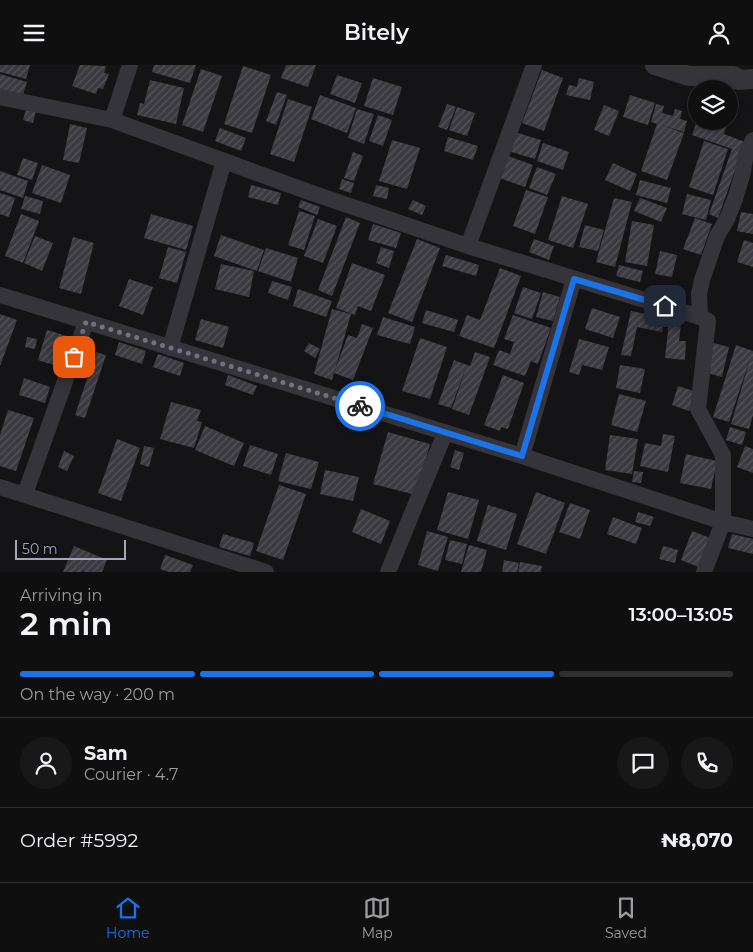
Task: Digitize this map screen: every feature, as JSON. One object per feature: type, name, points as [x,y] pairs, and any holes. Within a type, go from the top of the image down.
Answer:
[{"type":"street","points":[[112,120],[130,65]]},
{"type":"street","points":[[468,246],[534,65]]},
{"type":"street","points":[[655,65],[688,75],[741,73]]},
{"type":"street","points":[[0,97],[112,120],[309,192],[468,246],[708,321],[698,409],[723,455],[723,523],[704,572]]},
{"type":"street","points":[[700,317],[699,294],[702,280],[717,236],[727,219],[735,199],[746,153],[753,140]]},
{"type":"street","points":[[170,348],[224,161]]},
{"type":"street","points":[[522,456],[574,279]]},
{"type":"street","points":[[0,295],[522,456],[723,523],[753,529]]},
{"type":"street","points":[[25,494],[86,322]]},
{"type":"street","points":[[388,572],[445,433]]},
{"type":"street","points":[[0,487],[266,572]]},
{"type":"building","points":[[0,65],[30,65],[26,79],[0,72]]},
{"type":"building","points":[[80,65],[106,66],[104,73],[109,74],[103,89],[98,88],[96,94],[72,86]]},
{"type":"building","points":[[154,65],[196,65],[190,83],[152,72]]},
{"type":"building","points":[[286,65],[316,65],[308,87],[281,78]]},
{"type":"building","points":[[243,66],[271,75],[252,133],[224,124]]},
{"type":"building","points":[[201,69],[222,76],[203,132],[182,125]]},
{"type":"building","points":[[542,70],[563,78],[544,131],[522,123]]},
{"type":"building","points":[[0,74],[27,82],[22,98],[0,92]]},
{"type":"building","points":[[337,75],[362,83],[355,103],[330,94]]},
{"type":"building","points":[[373,78],[402,87],[393,115],[364,106]]},
{"type":"building","points":[[579,78],[594,82],[590,100],[566,95],[569,85],[577,87]]},
{"type":"building","points":[[150,80],[184,88],[176,124],[137,115],[140,103],[144,104]]},
{"type":"building","points":[[277,92],[287,95],[276,125],[266,121]]},
{"type":"building","points":[[320,95],[356,108],[347,133],[311,119]]},
{"type":"building","points":[[630,95],[655,103],[648,125],[623,117]]},
{"type":"building","points":[[288,99],[312,107],[294,162],[270,154]]},
{"type":"building","points":[[447,104],[456,107],[447,130],[438,127]]},
{"type":"building","points":[[656,104],[664,106],[662,113],[673,116],[675,109],[682,111],[680,119],[687,121],[684,132],[661,125],[684,133],[667,180],[641,171],[657,124],[651,122]]},
{"type":"building","points":[[604,105],[619,111],[609,136],[594,130]]},
{"type":"building","points":[[457,107],[475,113],[467,136],[449,130]]},
{"type":"building","points":[[26,109],[36,111],[33,123],[23,120]]},
{"type":"building","points":[[357,109],[374,114],[364,144],[348,138]]},
{"type":"building","points":[[378,115],[392,120],[383,146],[369,141]]},
{"type":"building","points":[[70,124],[87,128],[79,163],[63,160]]},
{"type":"building","points":[[220,128],[246,138],[241,151],[215,141]]},
{"type":"building","points":[[694,130],[725,130],[724,134],[745,142],[718,218],[709,214],[732,149],[692,135]]},
{"type":"building","points":[[511,131],[541,140],[535,159],[505,150]]},
{"type":"building","points":[[448,137],[478,146],[473,160],[444,151]]},
{"type":"building","points":[[392,140],[420,148],[407,189],[379,181]]},
{"type":"building","points":[[704,141],[728,149],[713,195],[689,187]]},
{"type":"building","points":[[543,143],[569,152],[563,170],[537,161]]},
{"type":"building","points":[[353,152],[363,156],[354,181],[344,178]]},
{"type":"building","points":[[505,155],[533,165],[525,187],[497,177]]},
{"type":"building","points":[[23,158],[38,163],[32,180],[17,175]]},
{"type":"building","points":[[613,163],[637,174],[630,191],[605,180]]},
{"type":"building","points":[[42,165],[70,175],[61,203],[32,193]]},
{"type":"building","points":[[537,167],[556,174],[547,195],[529,188]]},
{"type":"building","points":[[0,171],[28,181],[23,198],[0,190]]},
{"type":"building","points":[[342,179],[354,183],[351,193],[339,189]]},
{"type":"building","points":[[640,180],[671,188],[667,203],[636,195]]},
{"type":"building","points":[[251,185],[281,193],[278,205],[248,197]]},
{"type":"building","points":[[376,185],[389,188],[387,199],[373,196]]},
{"type":"building","points":[[526,190],[548,197],[535,234],[513,226]]},
{"type":"building","points":[[0,193],[15,198],[9,217],[0,214]]},
{"type":"building","points":[[687,194],[711,200],[706,220],[682,214]]},
{"type":"building","points":[[25,196],[43,201],[40,214],[21,209]]},
{"type":"building","points":[[562,196],[588,204],[573,248],[548,240]]},
{"type":"building","points":[[614,198],[632,202],[615,267],[596,262]]},
{"type":"building","points":[[640,198],[667,208],[661,222],[634,211]]},
{"type":"building","points":[[301,200],[320,207],[317,215],[298,207]]},
{"type":"building","points":[[413,200],[426,206],[422,215],[408,209]]},
{"type":"building","points":[[299,211],[315,216],[304,250],[288,245]]},
{"type":"building","points":[[741,212],[753,214],[753,234],[737,231]]},
{"type":"building","points":[[21,214],[39,221],[23,263],[5,256]]},
{"type":"building","points":[[151,214],[193,226],[186,250],[144,238]]},
{"type":"building","points":[[346,217],[360,223],[332,296],[318,290]]},
{"type":"building","points":[[695,218],[712,224],[701,255],[683,249]]},
{"type":"building","points":[[318,219],[337,226],[323,263],[304,256]]},
{"type":"building","points":[[632,221],[654,225],[647,266],[625,262]]},
{"type":"building","points":[[373,224],[401,233],[396,248],[368,240]]},
{"type":"building","points":[[585,225],[604,230],[598,251],[579,247]]},
{"type":"building","points":[[221,235],[264,250],[257,271],[214,256]]},
{"type":"building","points":[[35,236],[53,243],[42,271],[24,263]]},
{"type":"building","points":[[73,237],[94,243],[81,294],[59,288]]},
{"type":"building","points":[[417,239],[440,248],[412,322],[388,313]]},
{"type":"building","points":[[534,239],[554,246],[549,260],[529,252]]},
{"type":"building","points":[[744,240],[753,243],[753,267],[737,262]]},
{"type":"building","points":[[168,247],[186,252],[177,283],[159,278]]},
{"type":"building","points":[[381,247],[394,251],[389,268],[376,263]]},
{"type":"building","points":[[266,248],[298,258],[291,282],[258,271]]},
{"type":"building","points":[[660,251],[677,255],[672,277],[655,274]]},
{"type":"building","points":[[446,255],[479,265],[476,276],[442,266]]},
{"type":"building","points":[[352,263],[385,275],[371,311],[358,306],[355,315],[336,308]]},
{"type":"building","points":[[221,264],[254,271],[249,297],[215,289]]},
{"type":"building","points":[[619,265],[643,271],[640,282],[616,276]]},
{"type":"building","points":[[500,268],[521,276],[494,348],[459,336],[467,315],[480,320]]},
{"type":"building","points":[[129,279],[153,287],[143,315],[119,306]]},
{"type":"building","points":[[272,281],[292,287],[288,300],[268,293]]},
{"type":"building","points":[[523,287],[541,293],[532,319],[514,313]]},
{"type":"building","points":[[298,289],[332,301],[326,317],[293,306]]},
{"type":"building","points":[[543,292],[560,297],[553,321],[536,317]]},
{"type":"building","points":[[592,308],[620,317],[613,338],[585,329]]},
{"type":"building","points":[[332,309],[351,314],[335,370],[348,335],[357,338],[362,324],[373,328],[353,380],[334,373],[332,380],[314,374]]},
{"type":"building","points":[[426,310],[458,320],[454,332],[422,323]]},
{"type":"building","points":[[631,311],[665,318],[662,332],[637,327],[631,356],[621,355]]},
{"type":"building","points":[[0,314],[17,320],[0,366]]},
{"type":"building","points":[[513,315],[551,328],[538,364],[531,361],[525,376],[493,365],[499,350],[510,354],[514,342],[504,339]]},
{"type":"building","points":[[383,317],[415,327],[410,344],[377,335]]},
{"type":"building","points":[[201,319],[229,327],[223,348],[195,340]]},
{"type":"building","points":[[669,322],[681,324],[679,341],[686,341],[685,360],[665,358]]},
{"type":"building","points":[[47,330],[70,337],[60,367],[38,360]]},
{"type":"building","points":[[27,337],[37,339],[35,349],[25,347]]},
{"type":"building","points":[[420,338],[447,347],[430,399],[402,391]]},
{"type":"building","points":[[579,339],[609,347],[602,370],[582,365],[579,375],[569,372]]},
{"type":"building","points":[[119,342],[146,351],[142,364],[115,355]]},
{"type":"building","points":[[710,342],[729,347],[722,377],[703,372]]},
{"type":"building","points":[[309,343],[320,349],[315,358],[304,351]]},
{"type":"building","points":[[736,345],[753,351],[753,415],[749,429],[731,424],[750,359],[729,422],[713,417]]},
{"type":"building","points":[[96,352],[106,355],[85,418],[75,415]]},
{"type":"building","points":[[475,352],[490,357],[469,415],[452,409],[467,365],[470,366]]},
{"type":"building","points":[[158,354],[184,363],[180,376],[153,367]]},
{"type":"building","points":[[454,360],[467,365],[451,408],[438,404]]},
{"type":"building","points":[[620,365],[645,369],[640,393],[616,388]]},
{"type":"building","points":[[228,375],[257,386],[253,395],[225,385]]},
{"type":"building","points":[[503,375],[524,383],[508,429],[501,427],[500,431],[484,425]]},
{"type":"building","points":[[24,378],[50,387],[45,403],[19,395]]},
{"type":"building","points":[[678,386],[696,392],[689,411],[672,405]]},
{"type":"building","points":[[619,394],[646,401],[637,432],[611,425]]},
{"type":"building","points":[[171,402],[201,410],[197,421],[202,422],[194,448],[160,439]]},
{"type":"building","points":[[8,410],[34,418],[16,471],[0,466],[0,435]]},
{"type":"building","points":[[205,426],[244,443],[234,466],[195,450]]},
{"type":"building","points":[[730,427],[746,432],[742,445],[726,440]]},
{"type":"building","points":[[388,432],[430,444],[416,495],[373,484]]},
{"type":"building","points":[[663,434],[675,436],[668,472],[640,466],[645,443],[661,446]]},
{"type":"building","points":[[610,435],[638,439],[632,474],[605,470]]},
{"type":"building","points":[[117,439],[140,448],[121,501],[98,493]]},
{"type":"building","points":[[250,445],[278,454],[271,475],[243,466]]},
{"type":"building","points":[[144,446],[154,448],[149,467],[140,464]]},
{"type":"building","points":[[745,446],[753,449],[753,473],[737,467]]},
{"type":"building","points":[[455,450],[464,453],[459,470],[450,467]]},
{"type":"building","points":[[64,451],[74,456],[67,471],[58,467]]},
{"type":"building","points":[[286,453],[319,462],[311,489],[278,481]]},
{"type":"building","points":[[686,454],[717,461],[711,489],[680,483]]},
{"type":"building","points":[[325,470],[359,477],[353,501],[320,494]]},
{"type":"building","points":[[634,471],[643,472],[641,483],[632,482]]},
{"type":"building","points":[[279,485],[306,494],[283,560],[256,551]]},
{"type":"building","points":[[448,492],[479,500],[468,539],[437,530]]},
{"type":"building","points":[[536,492],[565,503],[546,554],[517,544]]},
{"type":"building","points":[[570,503],[590,510],[580,539],[559,532]]},
{"type":"building","points":[[488,505],[517,514],[506,550],[477,541]]},
{"type":"building","points":[[361,509],[390,521],[381,544],[352,532]]},
{"type":"building","points":[[638,512],[654,517],[650,526],[635,522]]},
{"type":"building","points":[[613,517],[642,528],[636,544],[607,534]]},
{"type":"building","points":[[427,531],[448,537],[438,571],[418,565]]},
{"type":"building","points":[[692,531],[713,539],[701,568],[681,560]]},
{"type":"building","points":[[223,534],[254,543],[250,556],[219,547]]},
{"type":"building","points":[[732,534],[753,539],[753,554],[728,548]]},
{"type":"building","points":[[450,540],[467,544],[462,564],[445,560]]},
{"type":"building","points":[[469,545],[487,550],[481,572],[461,572]]},
{"type":"building","points":[[74,546],[107,560],[102,572],[63,572]]},
{"type":"building","points":[[663,546],[678,550],[675,563],[659,559]]},
{"type":"building","points":[[165,555],[193,565],[190,572],[169,572],[160,569]]},
{"type":"building","points":[[504,560],[519,563],[517,572],[502,572]]},
{"type":"building","points":[[520,562],[542,566],[541,572],[518,572]]},
{"type":"way so far","points":[[74,357],[86,322],[360,406]]},
{"type":"route","points":[[360,406],[522,456],[574,279],[665,306]]}]
